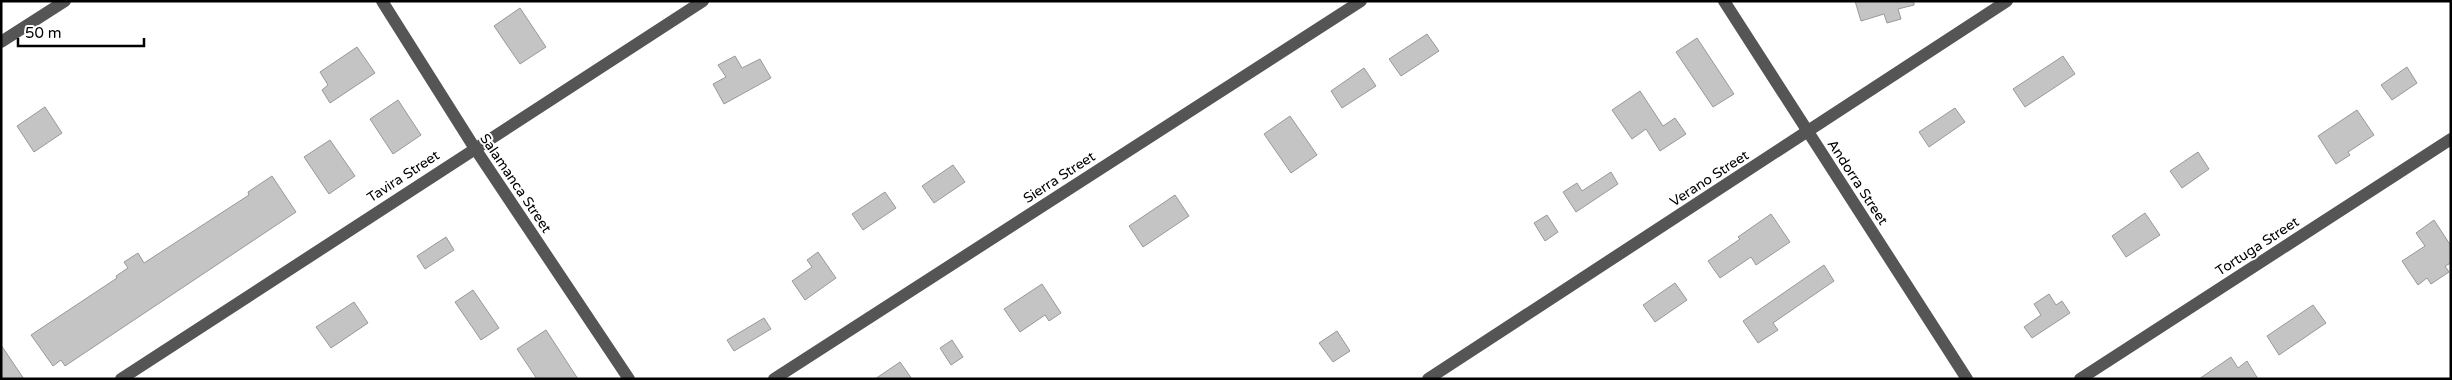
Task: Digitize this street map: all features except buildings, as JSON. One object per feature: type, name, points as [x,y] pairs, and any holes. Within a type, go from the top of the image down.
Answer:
[{"type":"street","points":[[1,42],[65,1]]},
{"type":"street","name":"Salamanca Street","points":[[382,1],[474,147],[629,379]]},
{"type":"street","name":"Tavira Street","points":[[121,379],[474,147],[703,1]]},
{"type":"street","name":"Sierra Street","points":[[774,379],[1361,1]]},
{"type":"street","name":"Andorra Street","points":[[1724,1],[1967,379]]},
{"type":"street","name":"Verano Street","points":[[1428,379],[2007,1]]},
{"type":"street","name":"Tortuga Street","points":[[2080,379],[2451,139]]}]
